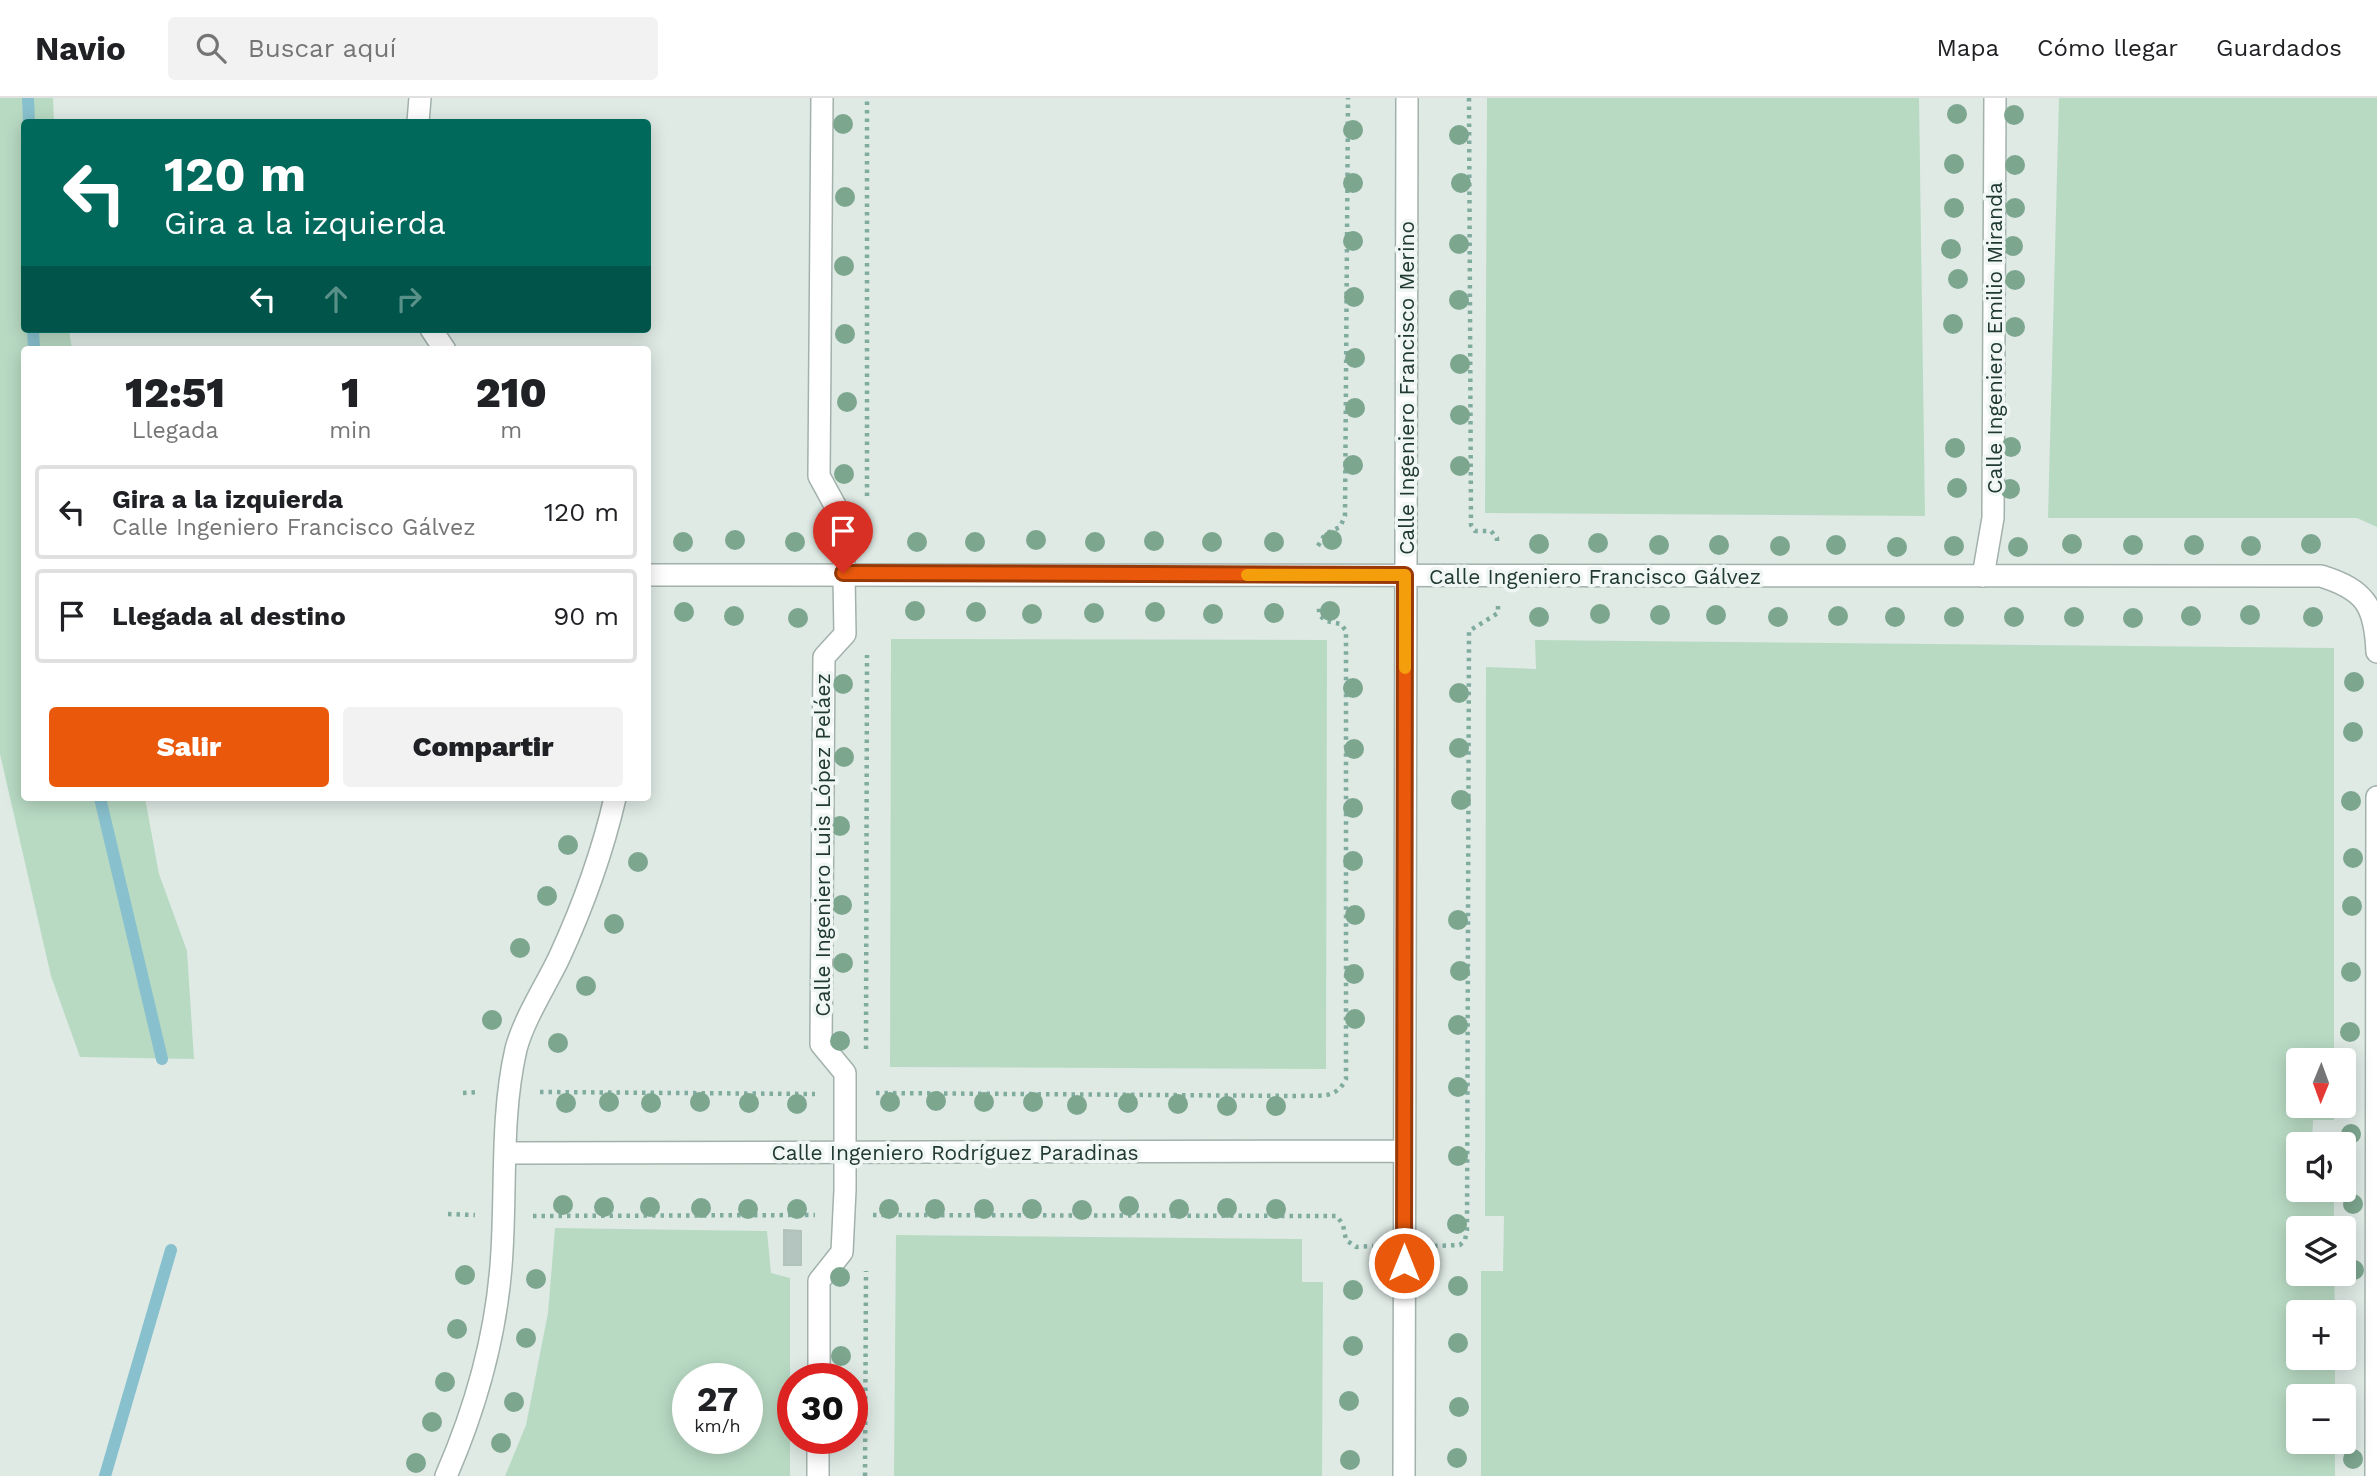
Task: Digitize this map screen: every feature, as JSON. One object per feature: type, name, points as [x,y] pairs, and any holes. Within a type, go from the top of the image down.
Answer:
[{"type":"street","points":[[418,119],[420,98]]},
{"type":"street","name":"Calle Ingeniero Luis López Peláez","points":[[819,1363],[819,1281],[842,1252],[845,1215],[845,1073],[821,1044],[824,657],[845,634],[843,520],[819,476],[822,98]]},
{"type":"street","name":"Calle Ingeniero Francisco Merino","points":[[1404,1476],[1407,98]]},
{"type":"street","name":"Calle Ingeniero Emilio Miranda","points":[[1983,576],[1993,518],[1995,98]]},
{"type":"street","name":"Calle Ingeniero Francisco Gálvez","points":[[651,575],[2321,576],[2350,585],[2365,602],[2376,627],[2377,652]]},
{"type":"street","points":[[2376,1476],[2377,797]]},
{"type":"street","points":[[446,1476],[480,1383],[495,1323],[510,1093],[517,1047],[581,910],[601,856],[614,801]]},
{"type":"street","name":"Calle Ingeniero Rodríguez Paradinas","points":[[506,1153],[1404,1151]]},
{"type":"street","points":[[818,1454],[818,1476]]},
{"type":"path","points":[[867,98],[867,503]]},
{"type":"path","points":[[463,1093],[1298,1096],[1333,1095],[1341,1088],[1346,1067],[1346,631],[1340,624],[1326,621],[1319,615],[1318,544],[1325,534],[1340,527],[1345,516],[1348,98]]},
{"type":"path","points":[[448,1214],[1336,1216],[1343,1225],[1346,1240],[1356,1247],[1460,1245],[1465,1240],[1469,631],[1498,613],[1497,538],[1490,531],[1475,531],[1471,524],[1468,490],[1469,98]]},
{"type":"path","points":[[866,1054],[867,648]]},
{"type":"path","points":[[866,1267],[866,1476]]},
{"type":"green space","points":[[0,98],[53,98],[54,119],[21,119],[21,333],[70,333],[71,346],[21,346],[21,801],[146,801],[159,874],[187,951],[194,1059],[80,1057],[51,976],[0,754]]},
{"type":"green space","points":[[1487,98],[1919,98],[1925,516],[1485,513]]},
{"type":"green space","points":[[2059,98],[2377,98],[2377,527],[2357,518],[2048,518]]},
{"type":"green space","points":[[891,639],[1327,640],[1326,1069],[890,1067]]},
{"type":"green space","points":[[1535,640],[2334,648],[2334,1048],[2286,1048],[2286,1118],[2334,1120],[2313,1120],[2312,1132],[2286,1132],[2286,1202],[2334,1202],[2334,1216],[2286,1216],[2286,1286],[2334,1286],[2335,1300],[2286,1300],[2286,1370],[2335,1370],[2335,1384],[2286,1384],[2286,1454],[2335,1454],[2335,1476],[1481,1476],[1481,1271],[1503,1271],[1504,1216],[1485,1216],[1486,667],[1536,669]]},
{"type":"green space","points":[[555,1228],[767,1231],[771,1273],[790,1278],[790,1363],[777,1363],[777,1454],[790,1454],[790,1476],[505,1476],[526,1425],[548,1313]]},
{"type":"green space","points":[[896,1235],[1302,1239],[1302,1282],[1323,1282],[1322,1476],[894,1476]]},
{"type":"building","points":[[784,1230],[801,1231],[801,1265],[784,1265]]},
{"type":"waterway","points":[[28,98],[29,119]]},
{"type":"waterway","points":[[33,333],[34,346]]},
{"type":"waterway","points":[[101,801],[162,1059]]},
{"type":"waterway","points":[[105,1476],[171,1250]]},
{"type":"slow traffic","points":[[1247,575],[1405,575],[1405,668]]},
{"type":"route","points":[[843,573],[1405,575],[1404,1263]]}]
